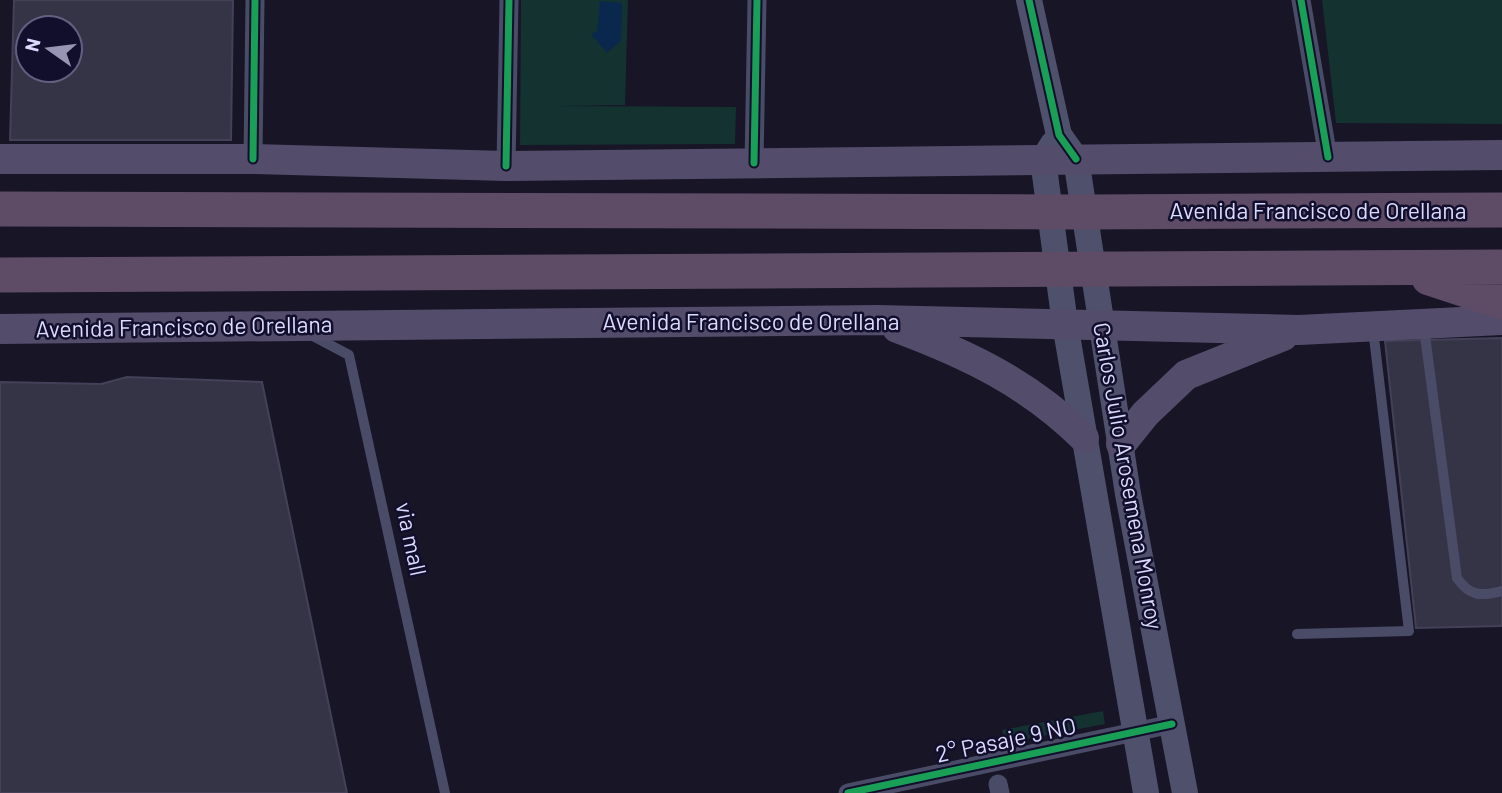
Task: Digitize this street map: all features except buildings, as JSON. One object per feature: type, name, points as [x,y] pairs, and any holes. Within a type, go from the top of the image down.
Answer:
[{"type":"highway","name":"Avenida Francisco de Orellana","points":[[0,209],[1085,212],[1502,210]]},
{"type":"highway","points":[[0,275],[1502,267]]},
{"type":"highway","points":[[1388,268],[1454,284],[1502,302]]},
{"type":"main road","name":"Carlos Julio Arosemena Monroy","points":[[1028,0],[1051,147],[1050,211],[1065,324],[1146,793]]},
{"type":"main road","points":[[0,159],[254,159],[506,166],[754,163],[1051,147],[1076,159],[1502,155]]},
{"type":"main road","name":"Carlos Julio Arosemena Monroy","points":[[1076,159],[1121,444],[1185,793]]},
{"type":"main road","points":[[877,320],[987,365],[1039,397],[1084,438]]},
{"type":"main road","name":"Avenida Francisco de Orellana","points":[[0,329],[877,320],[1299,330],[1502,320]]},
{"type":"main road","points":[[1121,444],[1146,413],[1186,375],[1299,330]]},
{"type":"street","points":[[254,159],[255,0]]},
{"type":"street","points":[[506,166],[509,0]]},
{"type":"street","points":[[754,163],[757,0]]},
{"type":"street","points":[[1301,0],[1328,157]]},
{"type":"street","name":"2° Pasaje 9 NO","points":[[848,793],[1172,724]]},
{"type":"lane","points":[[1424,324],[1457,578],[1466,591],[1481,596],[1502,591]]},
{"type":"lane","name":"via mall","points":[[294,326],[349,355],[445,793]]},
{"type":"lane","points":[[1297,634],[1409,631],[1373,326]]},
{"type":"green space","points":[[521,0],[628,0],[625,105],[560,106],[736,107],[735,144],[520,145]]},
{"type":"green space","points":[[1322,0],[1502,0],[1502,124],[1336,123]]},
{"type":"green space","points":[[1103,711],[1105,724],[1005,743],[1002,730]]},
{"type":"water","points":[[600,1],[622,3],[621,41],[607,53],[591,34],[597,31]]},
{"type":"cycle path","points":[[253,159],[255,0]]},
{"type":"cycle path","points":[[506,166],[509,0]]},
{"type":"cycle path","points":[[754,163],[757,0]]},
{"type":"cycle path","points":[[1029,0],[1059,135],[1076,159]]},
{"type":"cycle path","points":[[1301,0],[1328,157]]},
{"type":"cycle path","points":[[848,793],[1172,724]]}]
